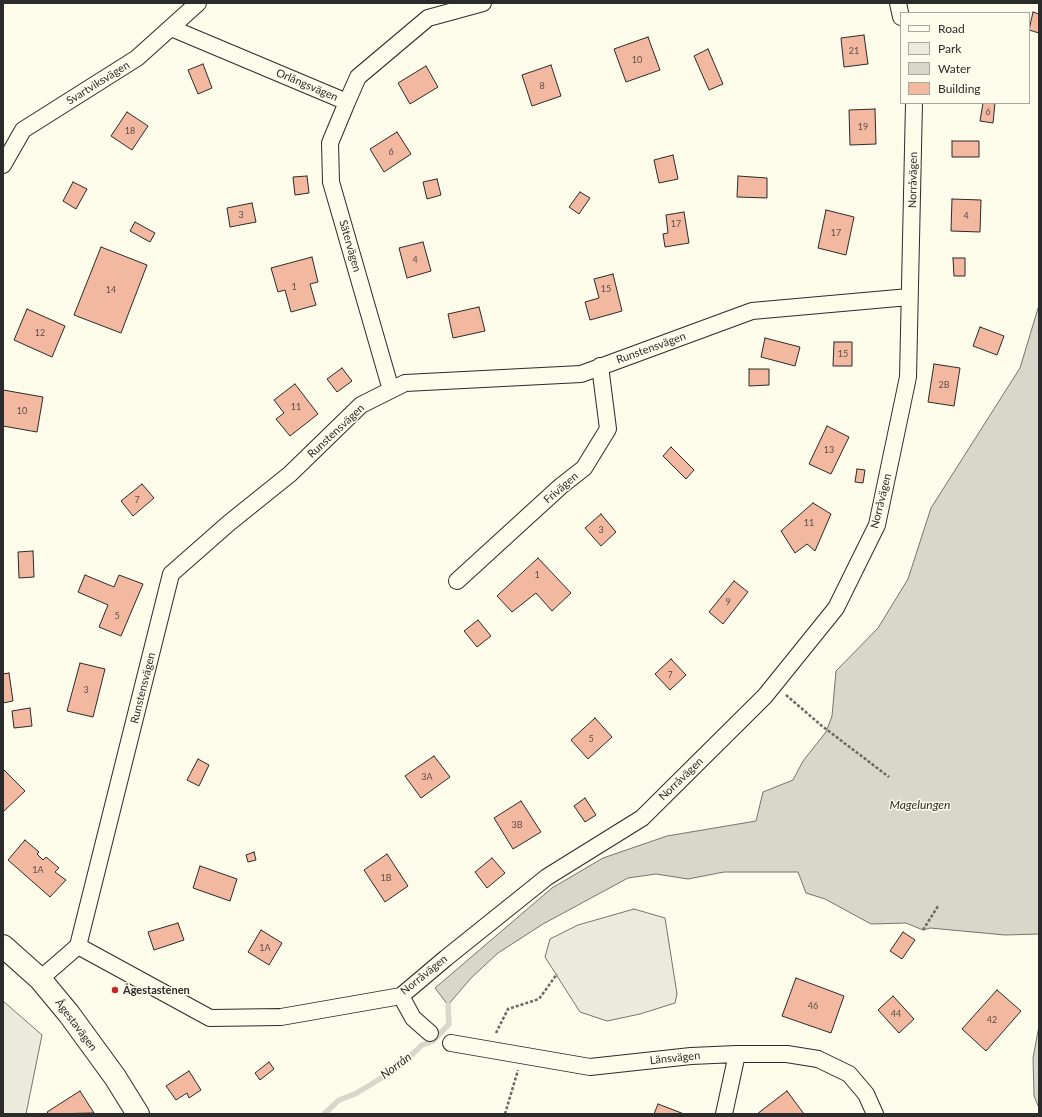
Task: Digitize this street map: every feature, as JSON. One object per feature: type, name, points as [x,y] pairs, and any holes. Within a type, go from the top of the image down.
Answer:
[{"type":"main road","name":"Ågestavägen","points":[[3,946],[40,979],[69,1014],[115,1077],[138,1114]]},
{"type":"street","name":"Svartviksvägen","points":[[3,165],[23,130],[137,58],[198,3]]},
{"type":"street","name":"Orlångsvägen","points":[[171,28],[347,102],[358,77],[428,18],[483,3]]},
{"type":"street","name":"Sätervägen","points":[[347,102],[330,142],[331,182],[390,390]]},
{"type":"street","name":"Norråvägen","points":[[78,946],[210,1018],[281,1017],[401,996],[547,876],[642,818],[765,696],[836,608],[878,525],[908,377],[914,104]]},
{"type":"street","name":"Runstensvägen","points":[[78,946],[171,574],[229,523],[290,474],[361,405],[405,383],[581,374],[752,311],[909,297]]},
{"type":"street","name":"Frivägen","points":[[457,581],[561,486],[584,468],[608,430],[600,366]]},
{"type":"street","points":[[40,979],[78,946]]},
{"type":"street","points":[[401,996],[413,1018],[430,1032]]},
{"type":"street","name":"Länsvägen","points":[[451,1042],[488,1050],[590,1067],[691,1056],[737,1054],[787,1054],[818,1059],[849,1074],[866,1094],[875,1114]]},
{"type":"street","points":[[724,1114],[737,1054]]},
{"type":"path","points":[[798,706],[889,777]]},
{"type":"path","points":[[923,930],[938,906]]},
{"type":"path","points":[[488,1050],[508,1009],[538,999],[557,974]]},
{"type":"path","points":[[505,1114],[523,1055]]},
{"type":"green space","points":[[634,909],[665,918],[677,994],[675,1003],[640,1014],[607,1021],[580,1012],[545,957],[550,939],[578,925]]},
{"type":"green space","points":[[3,1001],[42,1035],[26,1114],[3,1114]]},
{"type":"water","name":"Magelungen","points":[[1039,305],[1039,934],[1005,935],[930,928],[923,930],[906,923],[871,924],[825,899],[806,893],[798,872],[724,872],[688,879],[656,874],[628,878],[543,924],[498,953],[471,978],[448,1005],[435,988],[552,888],[603,858],[667,836],[756,821],[763,792],[793,780],[803,761],[826,732],[832,716],[836,671],[878,628],[908,579],[931,508],[1020,368]]},
{"type":"water","points":[[1039,1026],[1039,1108],[1034,1096],[1033,1058]]},
{"type":"building","points":[[1033,12],[1039,14],[1039,33],[1030,30]]},
{"type":"building","points":[[864,35],[868,64],[844,67],[841,38]]},
{"type":"building","points":[[648,37],[660,70],[626,82],[614,49]]},
{"type":"building","points":[[708,49],[723,84],[709,90],[694,56]]},
{"type":"building","points":[[203,64],[212,88],[198,94],[188,70]]},
{"type":"building","points":[[551,65],[561,96],[532,106],[522,75]]},
{"type":"building","points":[[426,66],[438,87],[410,104],[398,83]]},
{"type":"building","points":[[983,104],[995,104],[993,123],[980,121]]},
{"type":"building","points":[[875,109],[876,144],[850,145],[849,110]]},
{"type":"building","points":[[127,112],[148,126],[132,150],[111,136]]},
{"type":"building","points":[[397,132],[411,154],[384,172],[370,149]]},
{"type":"building","points":[[952,141],[979,141],[979,157],[952,157]]},
{"type":"building","points":[[673,155],[678,179],[659,183],[654,160]]},
{"type":"building","points":[[307,176],[309,193],[295,195],[293,177]]},
{"type":"building","points":[[738,176],[767,178],[767,198],[737,197]]},
{"type":"building","points":[[437,179],[441,195],[427,199],[423,182]]},
{"type":"building","points":[[73,182],[87,189],[76,209],[63,201]]},
{"type":"building","points":[[580,192],[590,198],[579,214],[569,207]]},
{"type":"building","points":[[952,199],[981,200],[980,232],[951,231]]},
{"type":"building","points":[[252,203],[256,222],[230,227],[227,208]]},
{"type":"building","points":[[826,210],[854,217],[846,255],[818,248]]},
{"type":"building","points":[[684,212],[689,243],[665,247],[663,234],[668,233],[666,215]]},
{"type":"building","points":[[135,222],[155,233],[150,242],[130,231]]},
{"type":"building","points":[[423,242],[431,271],[407,278],[399,248]]},
{"type":"building","points":[[101,247],[147,265],[121,333],[74,315]]},
{"type":"building","points":[[312,257],[318,282],[310,284],[316,305],[291,312],[285,290],[278,292],[271,268]]},
{"type":"building","points":[[953,258],[965,258],[965,276],[954,276]]},
{"type":"building","points":[[613,274],[622,311],[590,320],[585,302],[599,298],[594,279]]},
{"type":"building","points":[[479,307],[485,331],[453,338],[448,314]]},
{"type":"building","points":[[27,309],[65,326],[52,357],[14,340]]},
{"type":"building","points":[[980,327],[1004,336],[997,355],[973,346]]},
{"type":"building","points":[[765,338],[800,347],[795,366],[761,357]]},
{"type":"building","points":[[834,342],[852,342],[852,366],[833,366]]},
{"type":"building","points":[[934,364],[960,368],[954,406],[928,402]]},
{"type":"building","points":[[342,368],[352,381],[337,392],[327,379]]},
{"type":"building","points":[[749,369],[769,369],[769,385],[749,386]]},
{"type":"building","points":[[295,384],[318,414],[290,436],[276,419],[284,413],[274,400]]},
{"type":"building","points":[[3,390],[43,397],[37,432],[3,426]]},
{"type":"building","points":[[827,426],[849,437],[831,474],[809,464]]},
{"type":"building","points":[[671,447],[694,470],[686,479],[663,456]]},
{"type":"building","points":[[857,469],[865,470],[863,483],[855,482]]},
{"type":"building","points":[[142,484],[154,498],[133,516],[121,501]]},
{"type":"building","points":[[813,503],[831,514],[815,551],[807,544],[795,553],[781,531]]},
{"type":"building","points":[[601,514],[616,532],[601,546],[585,528]]},
{"type":"building","points":[[33,551],[34,577],[19,578],[18,552]]},
{"type":"building","points":[[538,558],[571,593],[552,611],[536,593],[512,612],[497,596]]},
{"type":"building","points":[[85,575],[114,587],[119,575],[143,584],[121,636],[99,627],[108,605],[78,592]]},
{"type":"building","points":[[734,581],[748,592],[723,624],[709,612]]},
{"type":"building","points":[[478,620],[491,636],[477,647],[464,631]]},
{"type":"building","points":[[671,659],[686,675],[670,690],[655,674]]},
{"type":"building","points":[[80,663],[105,669],[93,717],[67,711]]},
{"type":"building","points":[[9,673],[13,701],[3,703],[3,674]]},
{"type":"building","points":[[30,708],[32,726],[14,728],[12,711]]},
{"type":"building","points":[[595,718],[612,737],[588,759],[571,740]]},
{"type":"building","points":[[434,756],[450,777],[421,798],[405,776]]},
{"type":"building","points":[[198,759],[209,765],[199,786],[187,780]]},
{"type":"building","points":[[3,769],[25,791],[3,812]]},
{"type":"building","points":[[585,798],[596,815],[585,822],[574,806]]},
{"type":"building","points":[[521,801],[541,832],[513,849],[494,818]]},
{"type":"building","points":[[25,840],[39,852],[37,854],[43,860],[46,857],[59,868],[55,872],[66,880],[50,897],[8,860]]},
{"type":"building","points":[[254,852],[256,860],[248,862],[246,855]]},
{"type":"building","points":[[387,854],[408,886],[385,902],[364,870]]},
{"type":"building","points":[[492,858],[505,873],[487,888],[475,872]]},
{"type":"building","points":[[200,866],[237,879],[230,901],[193,888]]},
{"type":"building","points":[[178,923],[184,940],[154,950],[148,932]]},
{"type":"building","points":[[261,930],[282,943],[269,965],[248,952]]},
{"type":"building","points":[[903,932],[915,940],[902,959],[890,951]]},
{"type":"building","points":[[796,978],[844,996],[831,1033],[782,1016]]},
{"type":"building","points":[[997,990],[1021,1011],[986,1051],[962,1029]]},
{"type":"building","points":[[893,996],[914,1019],[899,1033],[878,1010]]},
{"type":"building","points":[[269,1062],[274,1069],[260,1080],[255,1073]]},
{"type":"building","points":[[189,1071],[201,1090],[189,1098],[187,1093],[176,1100],[166,1086]]},
{"type":"building","points":[[80,1091],[94,1113],[49,1114],[47,1112]]},
{"type":"building","points":[[787,1091],[804,1114],[757,1114]]},
{"type":"building","points":[[658,1104],[684,1114],[654,1114]]},
{"type":"waterway","name":"Norrån","points":[[324,1114],[339,1100],[355,1094],[398,1068],[422,1045],[433,1041],[449,1024],[448,1005]]},
{"type":"place","name":"Ågestastenen","points":[[115,990]]}]
